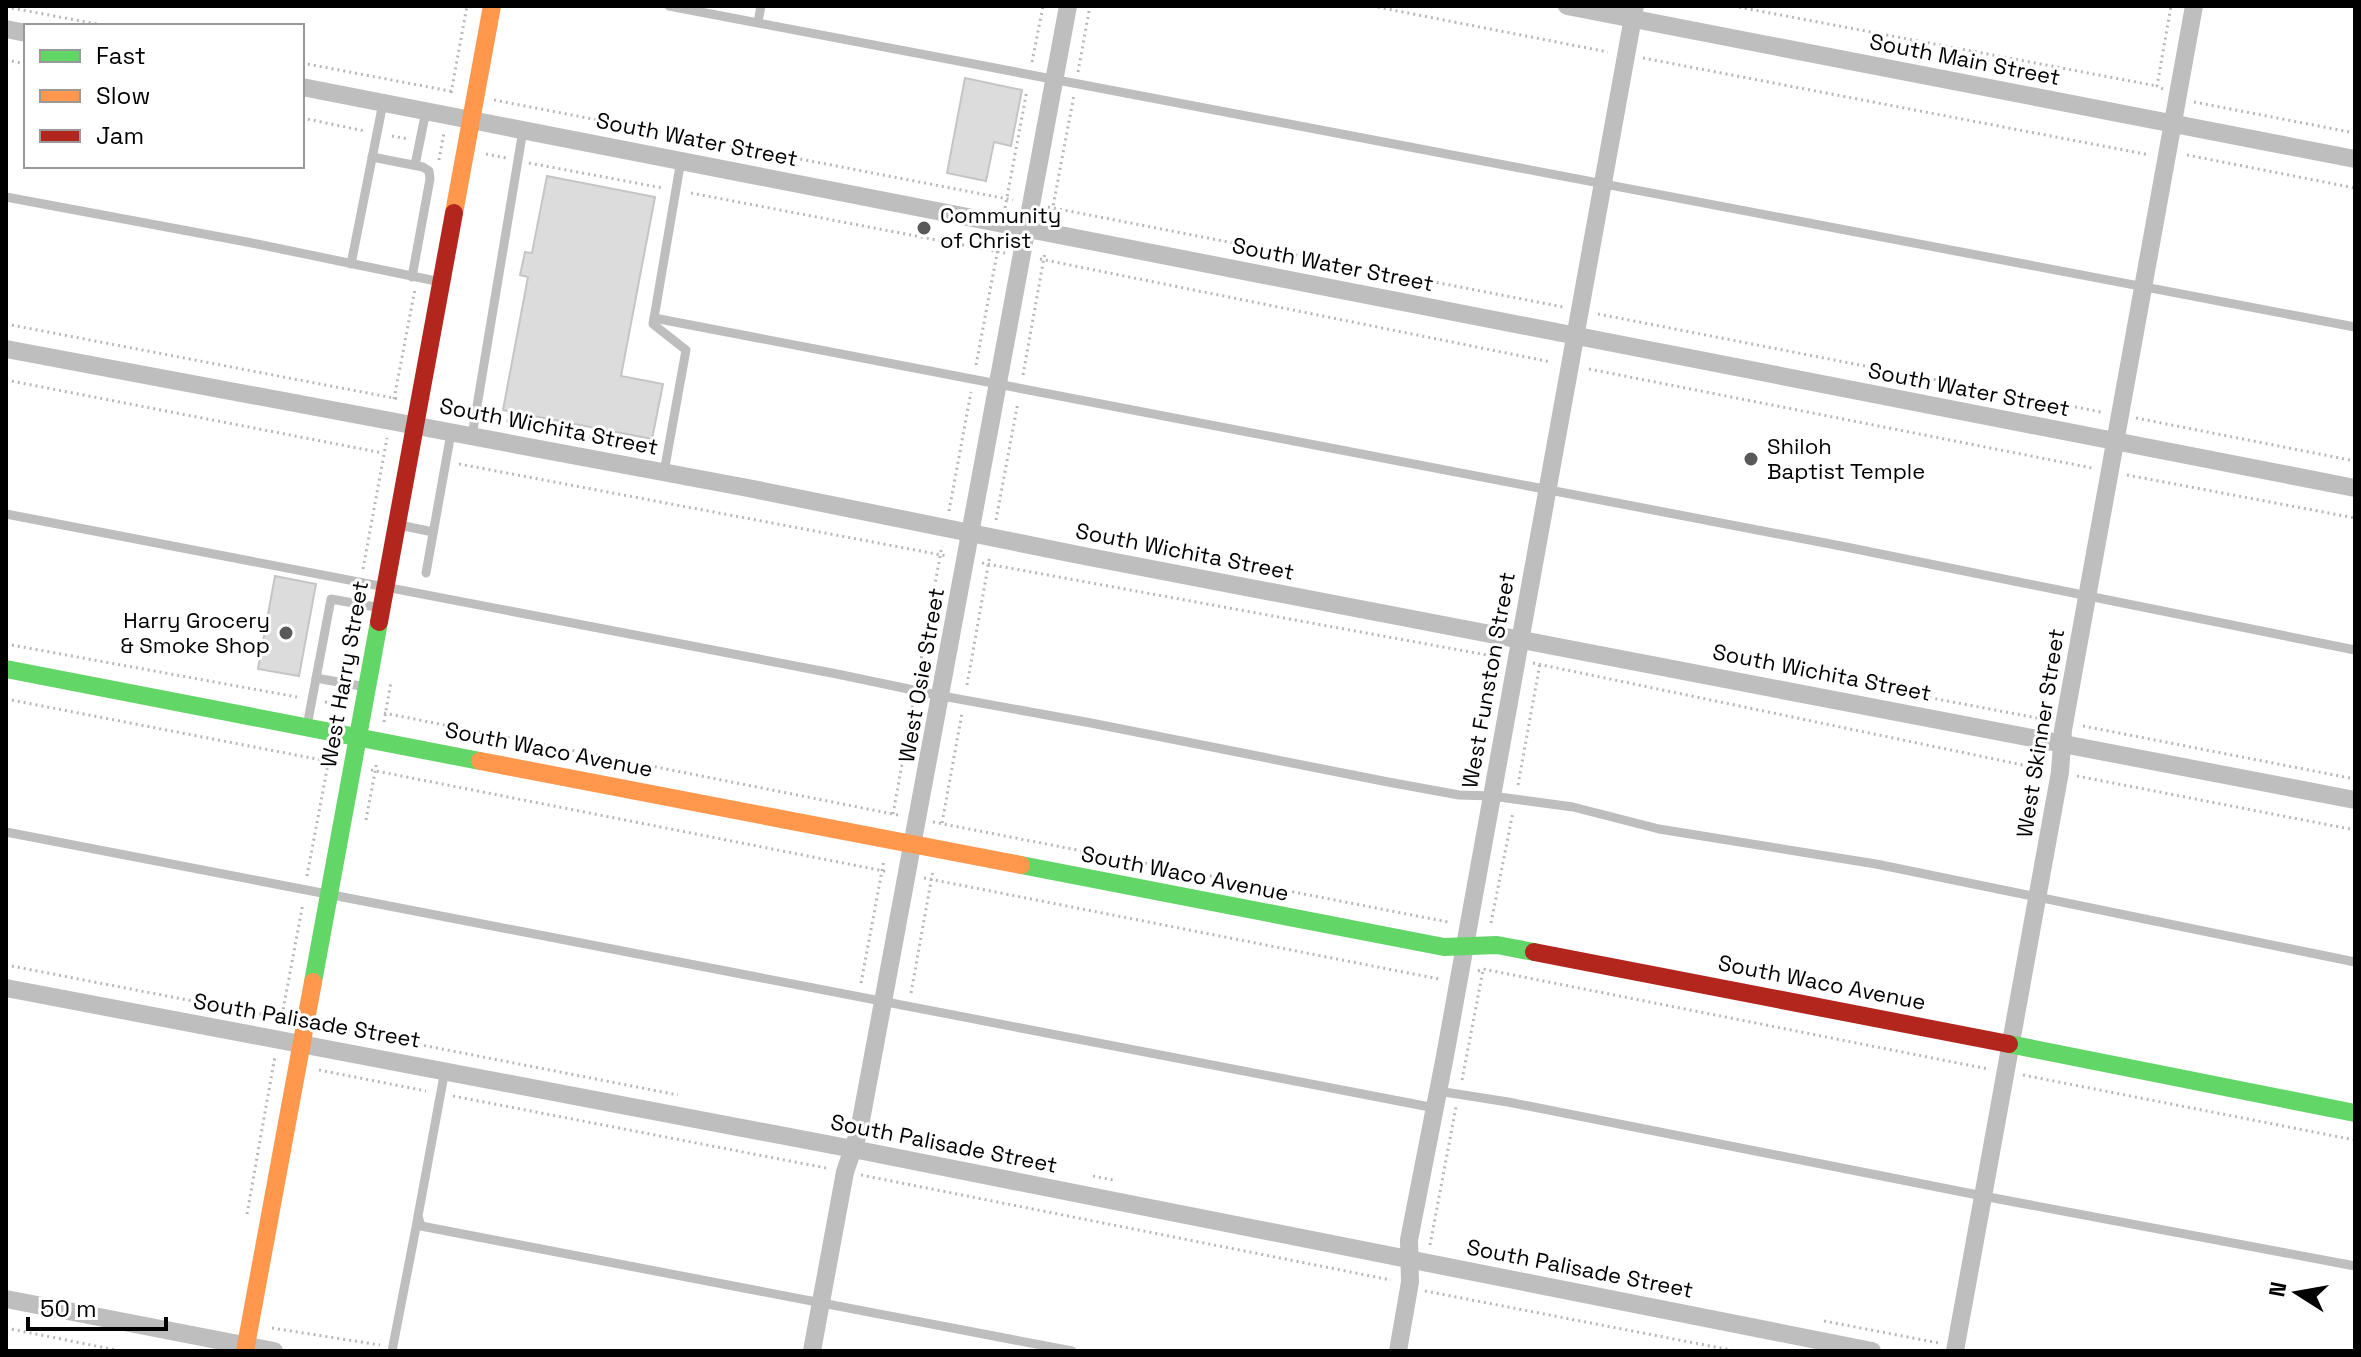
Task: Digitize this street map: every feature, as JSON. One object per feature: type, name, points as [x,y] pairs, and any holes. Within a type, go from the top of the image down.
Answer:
[{"type":"street","name":"West Harry Street","points":[[246,1348],[492,6]]},
{"type":"street","name":"West Osie Street","points":[[812,1351],[845,1172],[894,1003],[908,875],[1068,6]]},
{"type":"street","name":"South Main Street","points":[[1567,6],[1634,12],[2355,159]]},
{"type":"street","name":"West Skinner Street","points":[[1955,1351],[2060,772],[2062,743],[2114,441],[2143,286],[2175,157],[2173,123],[2194,6]]},
{"type":"street","name":"West Funston Street","points":[[1398,1351],[1410,1285],[1418,1260],[1409,1240],[1516,660],[1529,641],[1547,489],[1634,12]]},
{"type":"street","name":"South Water Street","points":[[304,87],[2355,488]]},
{"type":"street","name":"South Wichita Street","points":[[6,349],[664,472],[2355,800]]},
{"type":"street","name":"South Waco Avenue","points":[[6,669],[1444,947],[1497,945],[1827,1007],[2355,1113]]},
{"type":"street","name":"South Palisade Street","points":[[6,988],[853,1149],[1872,1351]]},
{"type":"street","points":[[6,1299],[274,1351]]},
{"type":"lane","points":[[758,22],[761,6]]},
{"type":"lane","points":[[675,7],[729,11],[758,22],[1055,80],[2355,327]]},
{"type":"lane","points":[[351,264],[383,103]]},
{"type":"lane","points":[[415,165],[426,111]]},
{"type":"lane","points":[[472,436],[523,130]]},
{"type":"lane","points":[[372,157],[415,165],[429,171],[412,277]]},
{"type":"lane","points":[[664,472],[686,350],[653,324],[681,160]]},
{"type":"lane","points":[[6,197],[441,282]]},
{"type":"lane","points":[[654,318],[1547,489],[2355,650]]},
{"type":"lane","points":[[426,573],[451,433]]},
{"type":"lane","points":[[6,514],[1459,795],[1492,796],[1573,807],[1659,829],[1876,864],[2355,962]]},
{"type":"lane","points":[[396,525],[433,532]]},
{"type":"lane","points":[[307,726],[331,599],[381,608]]},
{"type":"lane","points":[[316,678],[366,687]]},
{"type":"lane","points":[[6,832],[894,1003],[1436,1100],[1459,1094],[2355,1266]]},
{"type":"lane","points":[[392,1349],[445,1070]]},
{"type":"lane","points":[[418,1216],[421,1226],[1072,1351]]},
{"type":"path","points":[[451,92],[467,6]]},
{"type":"path","points":[[860,986],[1043,6]]},
{"type":"path","points":[[894,1003],[911,994],[1090,6]]},
{"type":"path","points":[[1372,6],[2355,188]]},
{"type":"path","points":[[1733,6],[2157,86]]},
{"type":"path","points":[[6,7],[97,24]]},
{"type":"path","points":[[304,63],[2355,461]]},
{"type":"path","points":[[2191,102],[2355,133]]},
{"type":"path","points":[[304,118],[1023,256],[2355,518]]},
{"type":"path","points":[[6,324],[458,410]]},
{"type":"path","points":[[6,380],[384,453]]},
{"type":"path","points":[[446,461],[1540,664],[2355,830]]},
{"type":"path","points":[[1418,1260],[1459,1094],[1540,664],[1529,641]]},
{"type":"path","points":[[6,644],[406,717]]},
{"type":"path","points":[[6,699],[1442,979],[1483,969],[2355,1140]]},
{"type":"path","points":[[6,965],[684,1096]]},
{"type":"path","points":[[319,1070],[1736,1351]]},
{"type":"path","points":[[1083,1174],[1113,1180]]},
{"type":"path","points":[[6,1328],[121,1351]]},
{"type":"path","points":[[272,1328],[392,1349]]},
{"type":"building","points":[[965,78],[1022,90],[1011,146],[994,142],[986,181],[947,173]]},
{"type":"building","points":[[547,176],[655,197],[621,376],[663,384],[652,439],[503,410],[528,277],[520,275],[525,252],[532,253]]},
{"type":"building","points":[[275,576],[316,584],[299,676],[258,669]]},
{"type":"traffic: fast","points":[[313,982],[379,622]]},
{"type":"traffic: fast","points":[[6,669],[480,761]]},
{"type":"traffic: fast","points":[[1021,865],[1444,947],[1497,945],[1534,952]]},
{"type":"traffic: fast","points":[[2009,1044],[2355,1113]]},
{"type":"traffic: slow","points":[[454,213],[492,6]]},
{"type":"traffic: slow","points":[[480,761],[1021,865]]},
{"type":"traffic: slow","points":[[245,1351],[313,982]]},
{"type":"traffic: jam","points":[[379,622],[454,213]]},
{"type":"traffic: jam","points":[[1534,952],[2009,1044]]},
{"type":"place","name":"Community of Christ","points":[[924,228]]},
{"type":"place","name":"Shiloh Baptist Temple","points":[[1751,459]]},
{"type":"place","name":"Harry Grocery & Smoke Shop","points":[[286,633]]}]
